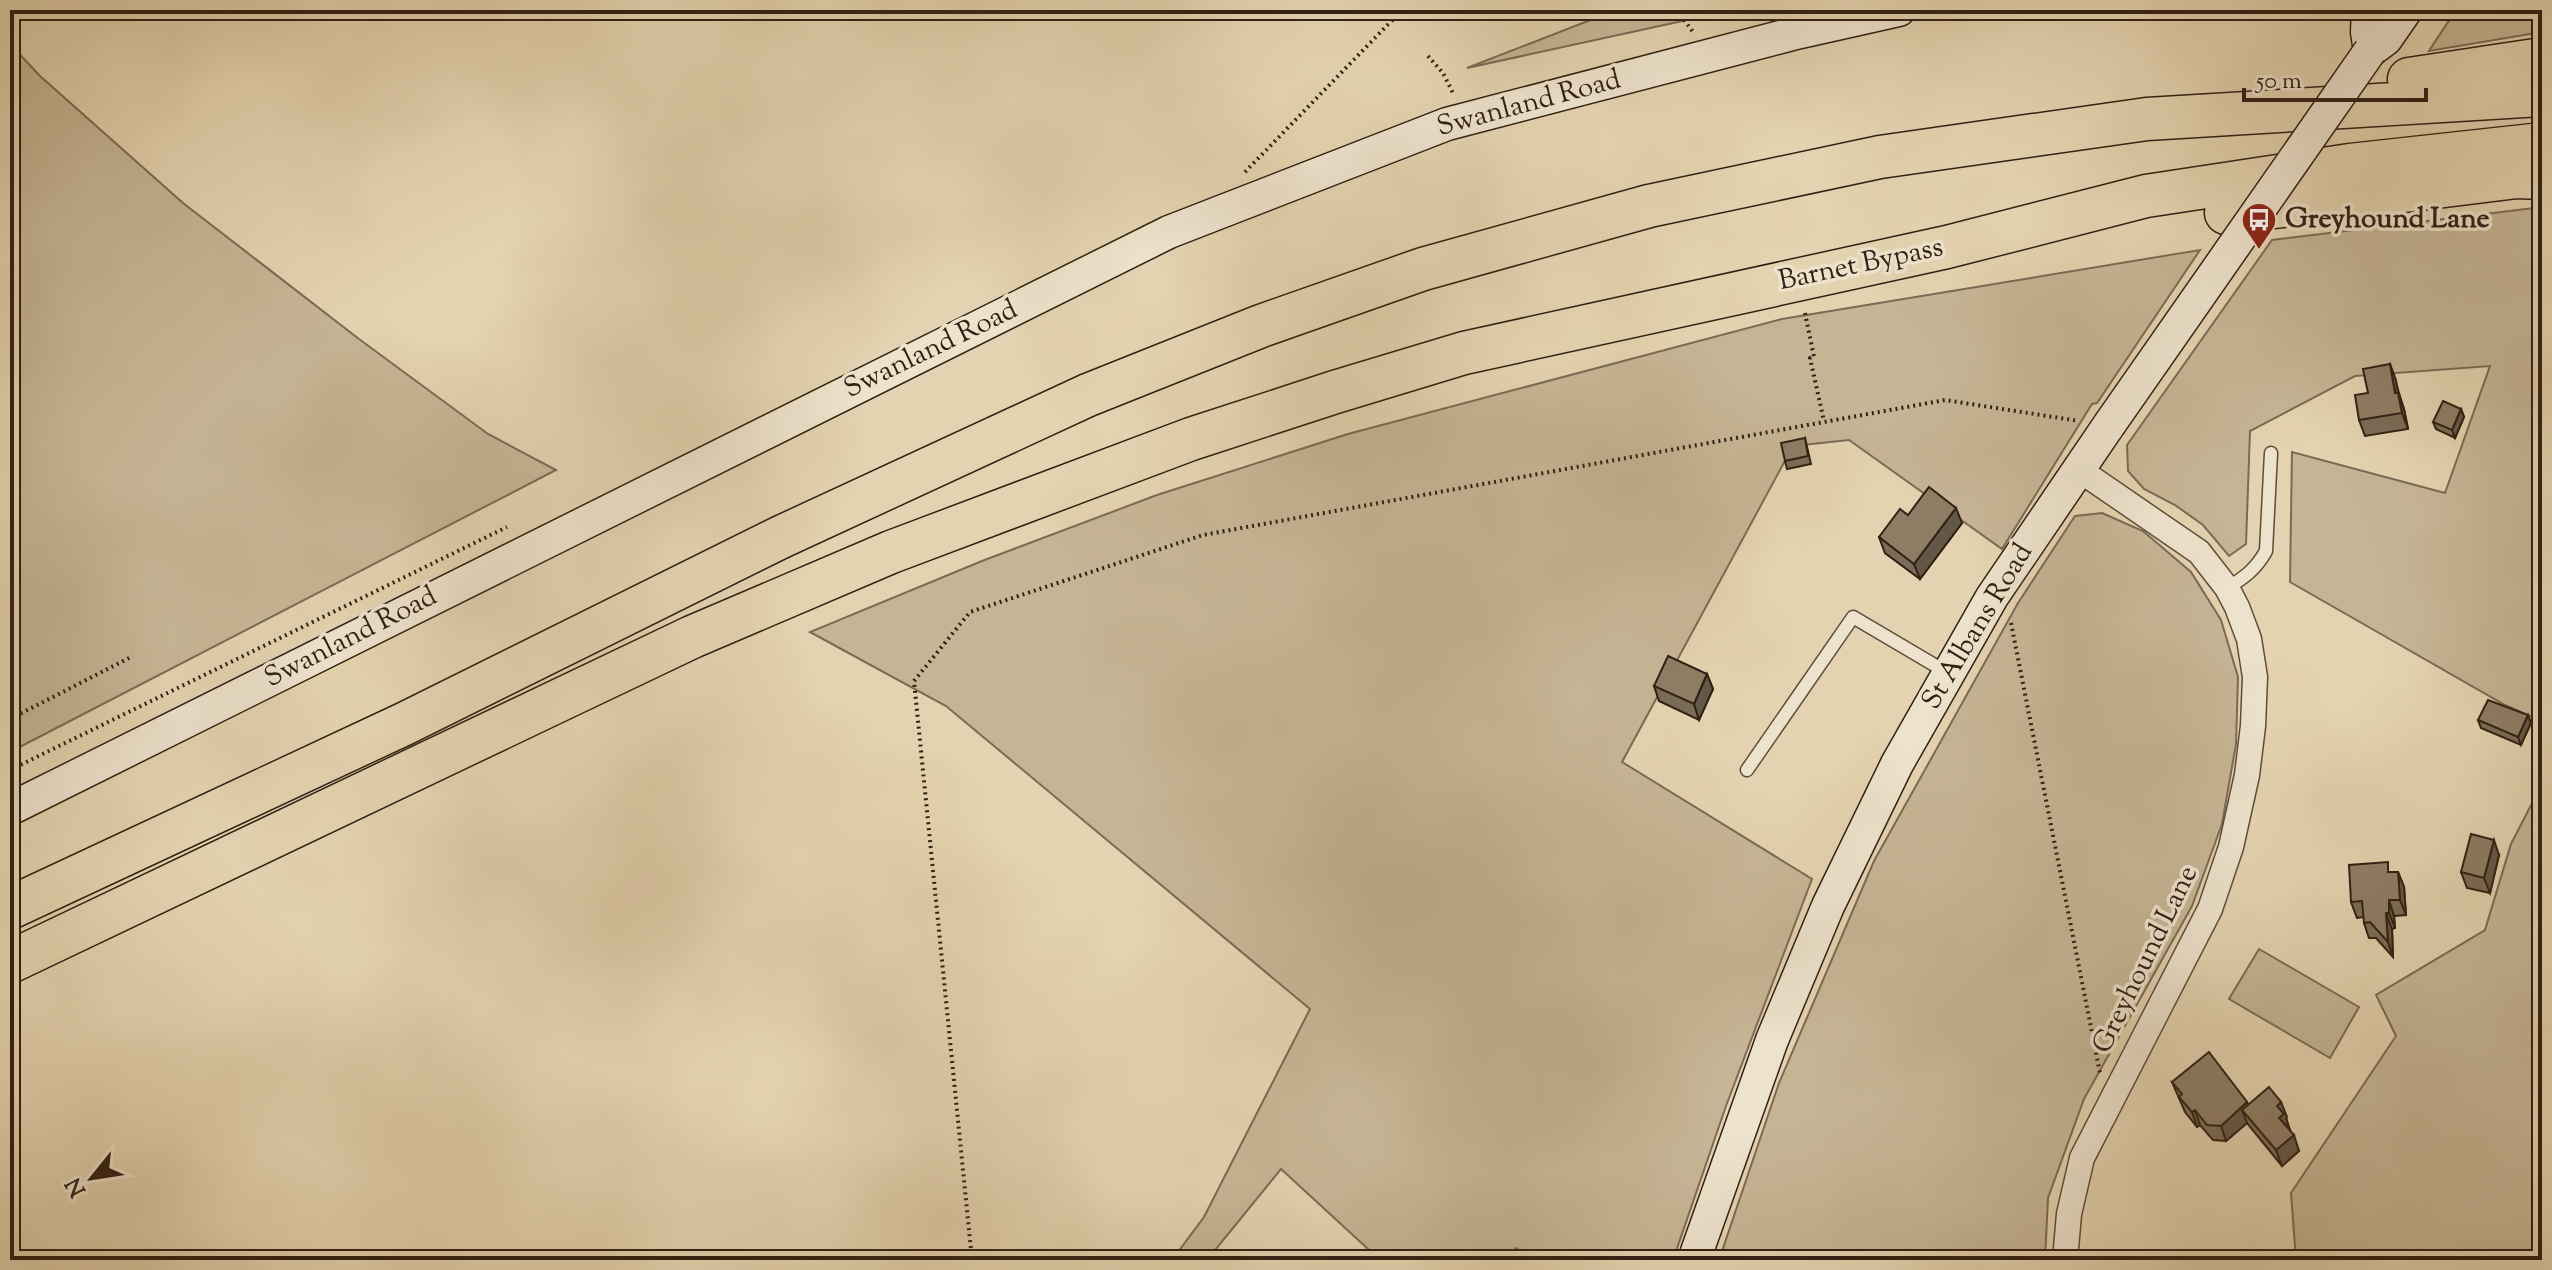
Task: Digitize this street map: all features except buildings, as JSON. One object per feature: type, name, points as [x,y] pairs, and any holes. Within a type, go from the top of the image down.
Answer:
[{"type":"highway","points":[[10,908],[404,724],[781,537],[1088,395],[1261,326],[1423,269],[1649,206],[1880,157],[2542,59]]},
{"type":"highway","points":[[2147,119],[2542,95]]},
{"type":"highway","name":"Barnet Bypass","points":[[10,962],[692,637],[891,552],[1191,439],[1464,353],[1947,247],[2146,196],[2350,165],[2542,144]]},
{"type":"highway","points":[[1947,247],[2517,177],[2542,178]]},
{"type":"street","name":"Swanland Road","points":[[10,809],[1169,232],[1464,120],[1792,34],[1899,10]]},
{"type":"street","points":[[2368,10],[2370,51]]},
{"type":"street","name":"St Albans Road","points":[[1694,1260],[1772,1040],[1828,906],[1897,764],[1948,673],[1992,597],[2078,469],[2370,51],[2386,39],[2406,10]]},
{"type":"street","name":"Greyhound Lane","points":[[2065,1260],[2069,1214],[2082,1158],[2210,909],[2231,847],[2247,775],[2255,677],[2249,639],[2227,588],[2199,552],[2078,469]]},
{"type":"lane","points":[[2227,588],[2252,571],[2266,551],[2271,453]]},
{"type":"lane","points":[[1747,770],[1853,617],[1948,673]]},
{"type":"path","points":[[1236,180],[1402,10]]},
{"type":"path","points":[[1677,10],[1694,34]]},
{"type":"path","points":[[1428,56],[1443,73],[1464,120]]},
{"type":"path","points":[[1806,317],[1814,357],[1810,358],[1825,422]]},
{"type":"path","points":[[972,1260],[914,681],[970,612],[1203,535],[1945,400],[2109,425]]},
{"type":"path","points":[[1992,597],[2008,608],[2099,1072],[2113,1096]]},
{"type":"path","points":[[10,719],[133,656]]},
{"type":"shaded area","points":[[1616,10],[1733,10],[1467,68]]},
{"type":"shaded area","points":[[2461,10],[2542,10],[2542,32],[2429,51],[2448,22]]},
{"type":"shaded area","points":[[10,44],[40,76],[183,203],[488,434],[556,470],[10,752]]},
{"type":"shaded area","points":[[2542,207],[2542,721],[2505,705],[2290,582],[2292,452],[2445,493],[2490,366],[2355,376],[2250,431],[2246,544],[2229,556],[2203,525],[2175,505],[2144,489],[2128,471],[2127,445],[2272,240]]},
{"type":"shaded area","points":[[2200,250],[2097,403],[2092,404],[2002,549],[1849,440],[1793,446],[1622,762],[1812,879],[1726,1106],[1673,1260],[1536,1260],[1516,1248],[1504,1260],[1380,1260],[1281,1169],[1207,1260],[1172,1260],[1204,1217],[1310,1009],[946,706],[810,632],[982,561],[1157,495],[1348,434],[1782,319]]},
{"type":"shaded area","points":[[2102,513],[2143,531],[2191,572],[2221,620],[2238,677],[2236,744],[2222,824],[2192,906],[2084,1099],[2048,1198],[2045,1260],[1719,1260],[1779,1083],[1874,861],[2018,603],[2075,516]]},
{"type":"shaded area","points":[[2542,784],[2542,1260],[2296,1260],[2291,1193],[2396,1036],[2376,995],[2485,930],[2511,844]]},
{"type":"shaded area","points":[[2259,949],[2359,1007],[2330,1058],[2229,999]]},
{"type":"place","name":"Greyhound Lane","points":[[2259,251]]}]
